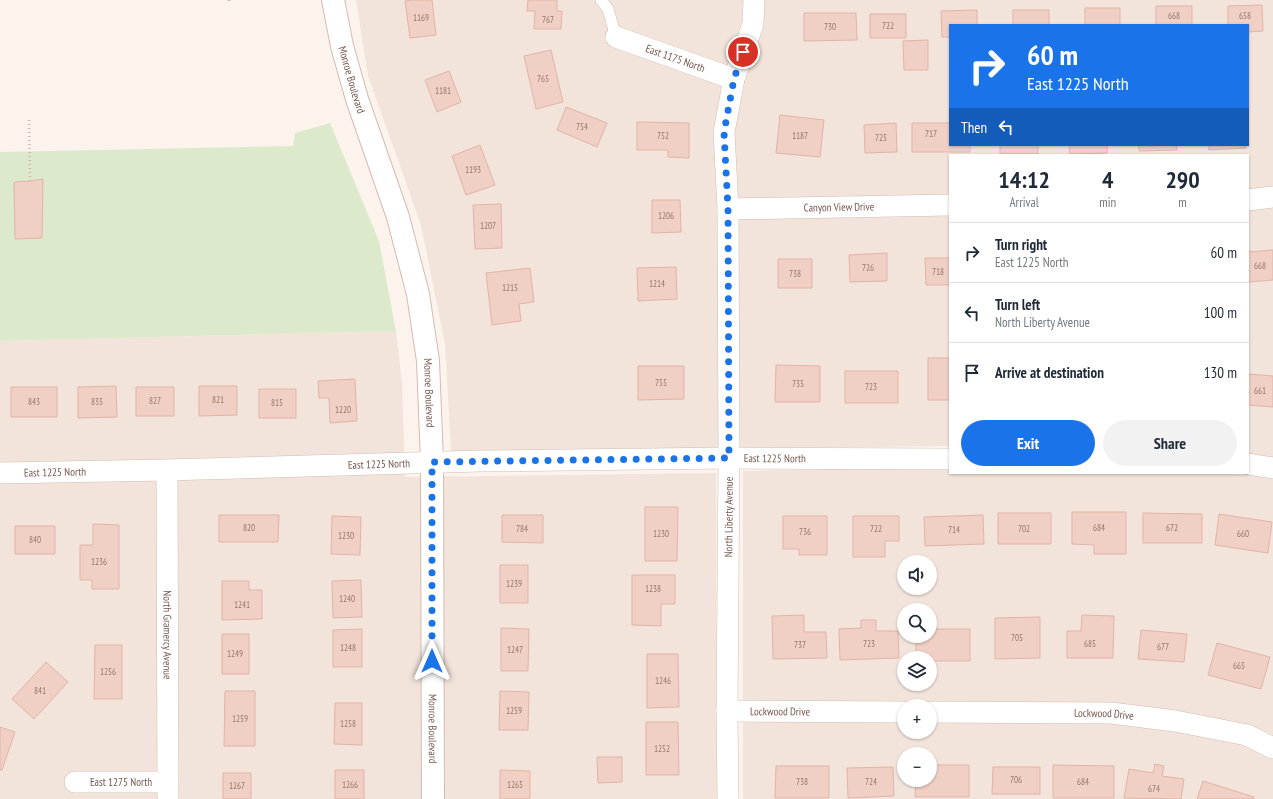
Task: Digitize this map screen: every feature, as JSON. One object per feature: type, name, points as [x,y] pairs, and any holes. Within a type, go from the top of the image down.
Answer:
[{"type":"street","name":"Monroe Boulevard","points":[[333,0],[342,46],[357,99],[398,216],[418,294],[428,362],[432,462],[433,799]]},
{"type":"street","name":"North Liberty Avenue","points":[[728,799],[728,209],[724,132],[734,79],[753,24],[754,0]]},
{"type":"street","name":"East 1175 North","points":[[616,37],[734,79]]},
{"type":"street","points":[[1249,200],[1273,196]]},
{"type":"street","name":"Canyon View Drive","points":[[728,209],[949,205]]},
{"type":"street","name":"East 1225 North","points":[[0,473],[168,470],[432,462],[729,458],[949,459]]},
{"type":"street","points":[[1249,464],[1273,468]]},
{"type":"street","name":"North Gramercy Avenue","points":[[167,790],[168,470]]},
{"type":"street","name":"Lockwood Drive","points":[[727,711],[897,712]]},
{"type":"street","name":"Lockwood Drive","points":[[937,712],[1111,713],[1175,721],[1247,735],[1273,748]]},
{"type":"street","name":"East 1275 North","points":[[75,782],[167,790]]},
{"type":"lane","points":[[601,0],[608,9],[616,37]]},
{"type":"path","points":[[29,120],[30,181]]},
{"type":"shaded area","points":[[356,0],[1273,0],[1273,462],[1249,456],[1249,154],[949,154],[949,446],[451,451],[445,344],[421,225],[368,76]]},
{"type":"shaded area","points":[[396,331],[402,382],[405,477],[716,473],[717,799],[0,799],[0,341]]},
{"type":"shaded area","points":[[949,467],[949,474],[1235,474],[1273,478],[1273,799],[743,799],[743,471]]},
{"type":"green space","points":[[330,123],[379,241],[396,331],[0,341],[0,152],[293,146],[295,133]]},
{"type":"building","points":[[432,0],[436,35],[410,38],[405,1]]},
{"type":"building","points":[[528,0],[557,0],[557,11],[562,11],[561,29],[534,29],[535,11],[527,11]]},
{"type":"building","points":[[1262,5],[1263,31],[1249,32],[1249,24],[1228,24],[1228,6]]},
{"type":"building","points":[[1156,6],[1192,6],[1192,24],[1156,24]]},
{"type":"building","points":[[1085,8],[1120,8],[1120,24],[1085,24]]},
{"type":"building","points":[[977,10],[977,24],[949,24],[949,37],[942,37],[941,11]]},
{"type":"building","points":[[1013,10],[1049,10],[1049,24],[1013,24]]},
{"type":"building","points":[[804,13],[856,13],[857,40],[804,41]]},
{"type":"building","points":[[870,14],[906,14],[906,38],[870,38]]},
{"type":"building","points":[[928,40],[928,70],[904,70],[903,41]]},
{"type":"building","points":[[551,50],[563,102],[536,109],[524,56]]},
{"type":"building","points":[[449,71],[461,102],[437,112],[425,80]]},
{"type":"building","points":[[566,107],[607,123],[597,147],[557,130]]},
{"type":"building","points":[[780,115],[824,120],[820,157],[776,153]]},
{"type":"building","points":[[637,122],[689,123],[689,158],[668,157],[668,150],[637,150]]},
{"type":"building","points":[[896,123],[897,152],[865,153],[864,125]]},
{"type":"building","points":[[912,123],[949,123],[949,146],[970,146],[970,152],[912,152]]},
{"type":"building","points":[[480,145],[495,185],[466,195],[452,156]]},
{"type":"building","points":[[1000,146],[1038,146],[1038,154],[1000,154]]},
{"type":"building","points":[[1069,146],[1107,146],[1107,153],[1070,154]]},
{"type":"building","points":[[1139,146],[1176,146],[1177,150],[1139,151]]},
{"type":"building","points":[[1209,146],[1246,146],[1246,148],[1209,150]]},
{"type":"building","points":[[43,179],[42,238],[15,239],[14,182]]},
{"type":"building","points":[[652,200],[680,200],[681,232],[652,233]]},
{"type":"building","points":[[501,204],[502,248],[475,249],[473,205]]},
{"type":"building","points":[[1273,250],[1273,280],[1249,282],[1249,252]]},
{"type":"building","points":[[887,253],[887,281],[850,282],[849,255]]},
{"type":"building","points":[[925,258],[949,258],[949,285],[926,285]]},
{"type":"building","points":[[778,259],[812,259],[812,288],[778,288]]},
{"type":"building","points":[[676,267],[677,299],[638,301],[637,268]]},
{"type":"building","points":[[530,268],[534,302],[519,304],[521,321],[492,325],[486,273]]},
{"type":"building","points":[[928,358],[949,358],[949,400],[928,400]]},
{"type":"building","points":[[776,365],[820,366],[820,402],[775,402]]},
{"type":"building","points":[[638,366],[684,366],[684,399],[638,400]]},
{"type":"building","points":[[845,371],[898,371],[898,403],[845,403]]},
{"type":"building","points":[[1249,374],[1273,376],[1273,407],[1249,405]]},
{"type":"building","points":[[355,379],[357,421],[330,423],[329,398],[319,398],[318,381]]},
{"type":"building","points":[[116,386],[117,417],[78,418],[78,387]]},
{"type":"building","points":[[199,386],[237,386],[237,415],[199,416]]},
{"type":"building","points":[[11,387],[57,387],[57,417],[11,417]]},
{"type":"building","points":[[136,387],[174,387],[174,416],[136,416]]},
{"type":"building","points":[[259,389],[296,389],[296,418],[259,418]]},
{"type":"building","points":[[645,507],[678,507],[677,561],[645,561]]},
{"type":"building","points":[[1072,512],[1126,512],[1126,554],[1094,554],[1094,545],[1072,544]]},
{"type":"building","points":[[998,513],[1051,513],[1051,544],[998,544]]},
{"type":"building","points":[[1143,513],[1202,514],[1202,543],[1143,543]]},
{"type":"building","points":[[1219,514],[1272,522],[1268,553],[1215,545]]},
{"type":"building","points":[[219,515],[279,515],[278,542],[219,542]]},
{"type":"building","points":[[502,515],[543,515],[543,543],[502,542]]},
{"type":"building","points":[[983,515],[984,544],[925,546],[924,517]]},
{"type":"building","points":[[332,516],[361,517],[360,555],[331,554]]},
{"type":"building","points":[[783,516],[827,516],[827,555],[799,555],[799,549],[783,549]]},
{"type":"building","points":[[853,516],[899,516],[899,541],[885,541],[885,557],[853,557]]},
{"type":"building","points":[[93,524],[119,525],[119,589],[92,589],[92,580],[80,580],[80,545],[93,545]]},
{"type":"building","points":[[15,526],[55,526],[55,554],[15,554]]},
{"type":"building","points":[[500,565],[528,565],[528,603],[500,603]]},
{"type":"building","points":[[632,575],[675,575],[675,604],[661,604],[661,626],[632,625]]},
{"type":"building","points":[[361,580],[362,617],[333,618],[332,581]]},
{"type":"building","points":[[222,581],[249,581],[249,590],[262,590],[262,619],[222,620]]},
{"type":"building","points":[[804,615],[804,632],[826,632],[827,658],[773,659],[772,616]]},
{"type":"building","points":[[1082,615],[1114,616],[1113,658],[1067,658],[1067,631],[1081,631]]},
{"type":"building","points":[[1040,617],[1040,658],[995,659],[995,618]]},
{"type":"building","points":[[861,620],[876,620],[876,631],[897,631],[899,651],[897,651],[897,658],[840,660],[839,629],[861,628]]},
{"type":"building","points":[[501,628],[529,629],[528,671],[501,671]]},
{"type":"building","points":[[362,629],[362,667],[333,667],[333,630]]},
{"type":"building","points":[[937,629],[970,629],[970,661],[937,661],[937,651],[916,651],[916,643],[937,643]]},
{"type":"building","points":[[1141,630],[1187,634],[1184,662],[1138,659]]},
{"type":"building","points":[[222,634],[249,634],[249,674],[222,674]]},
{"type":"building","points":[[1217,643],[1270,657],[1261,689],[1208,675]]},
{"type":"building","points":[[95,645],[122,645],[122,699],[94,699]]},
{"type":"building","points":[[647,654],[678,654],[679,707],[647,708]]},
{"type":"building","points":[[46,662],[68,682],[34,719],[12,699]]},
{"type":"building","points":[[225,691],[255,691],[255,746],[224,746]]},
{"type":"building","points":[[500,691],[529,692],[528,730],[499,730]]},
{"type":"building","points":[[335,703],[362,703],[362,745],[334,744]]},
{"type":"building","points":[[646,722],[678,722],[679,775],[646,775]]},
{"type":"building","points":[[0,727],[15,732],[2,770],[0,770]]},
{"type":"building","points":[[597,757],[622,757],[622,782],[598,783]]},
{"type":"building","points":[[1155,764],[1164,766],[1162,776],[1184,779],[1181,799],[1124,798],[1129,769],[1153,773]]},
{"type":"building","points":[[937,765],[969,765],[969,797],[915,797],[916,787],[937,787]]},
{"type":"building","points":[[1053,765],[1114,766],[1114,798],[1053,798]]},
{"type":"building","points":[[776,766],[829,766],[829,798],[775,798]]},
{"type":"building","points":[[893,767],[894,796],[848,798],[847,768]]},
{"type":"building","points":[[993,767],[1040,767],[1040,794],[992,794]]},
{"type":"building","points":[[335,770],[364,770],[364,799],[335,799]]},
{"type":"building","points":[[500,770],[530,771],[530,799],[500,799]]},
{"type":"building","points":[[223,773],[251,773],[251,799],[223,799]]},
{"type":"building","points":[[1203,781],[1254,797],[1253,799],[1197,799]]},
{"type":"route","points":[[432,661],[432,462],[729,458],[728,209],[724,132],[734,79],[743,52]]}]
